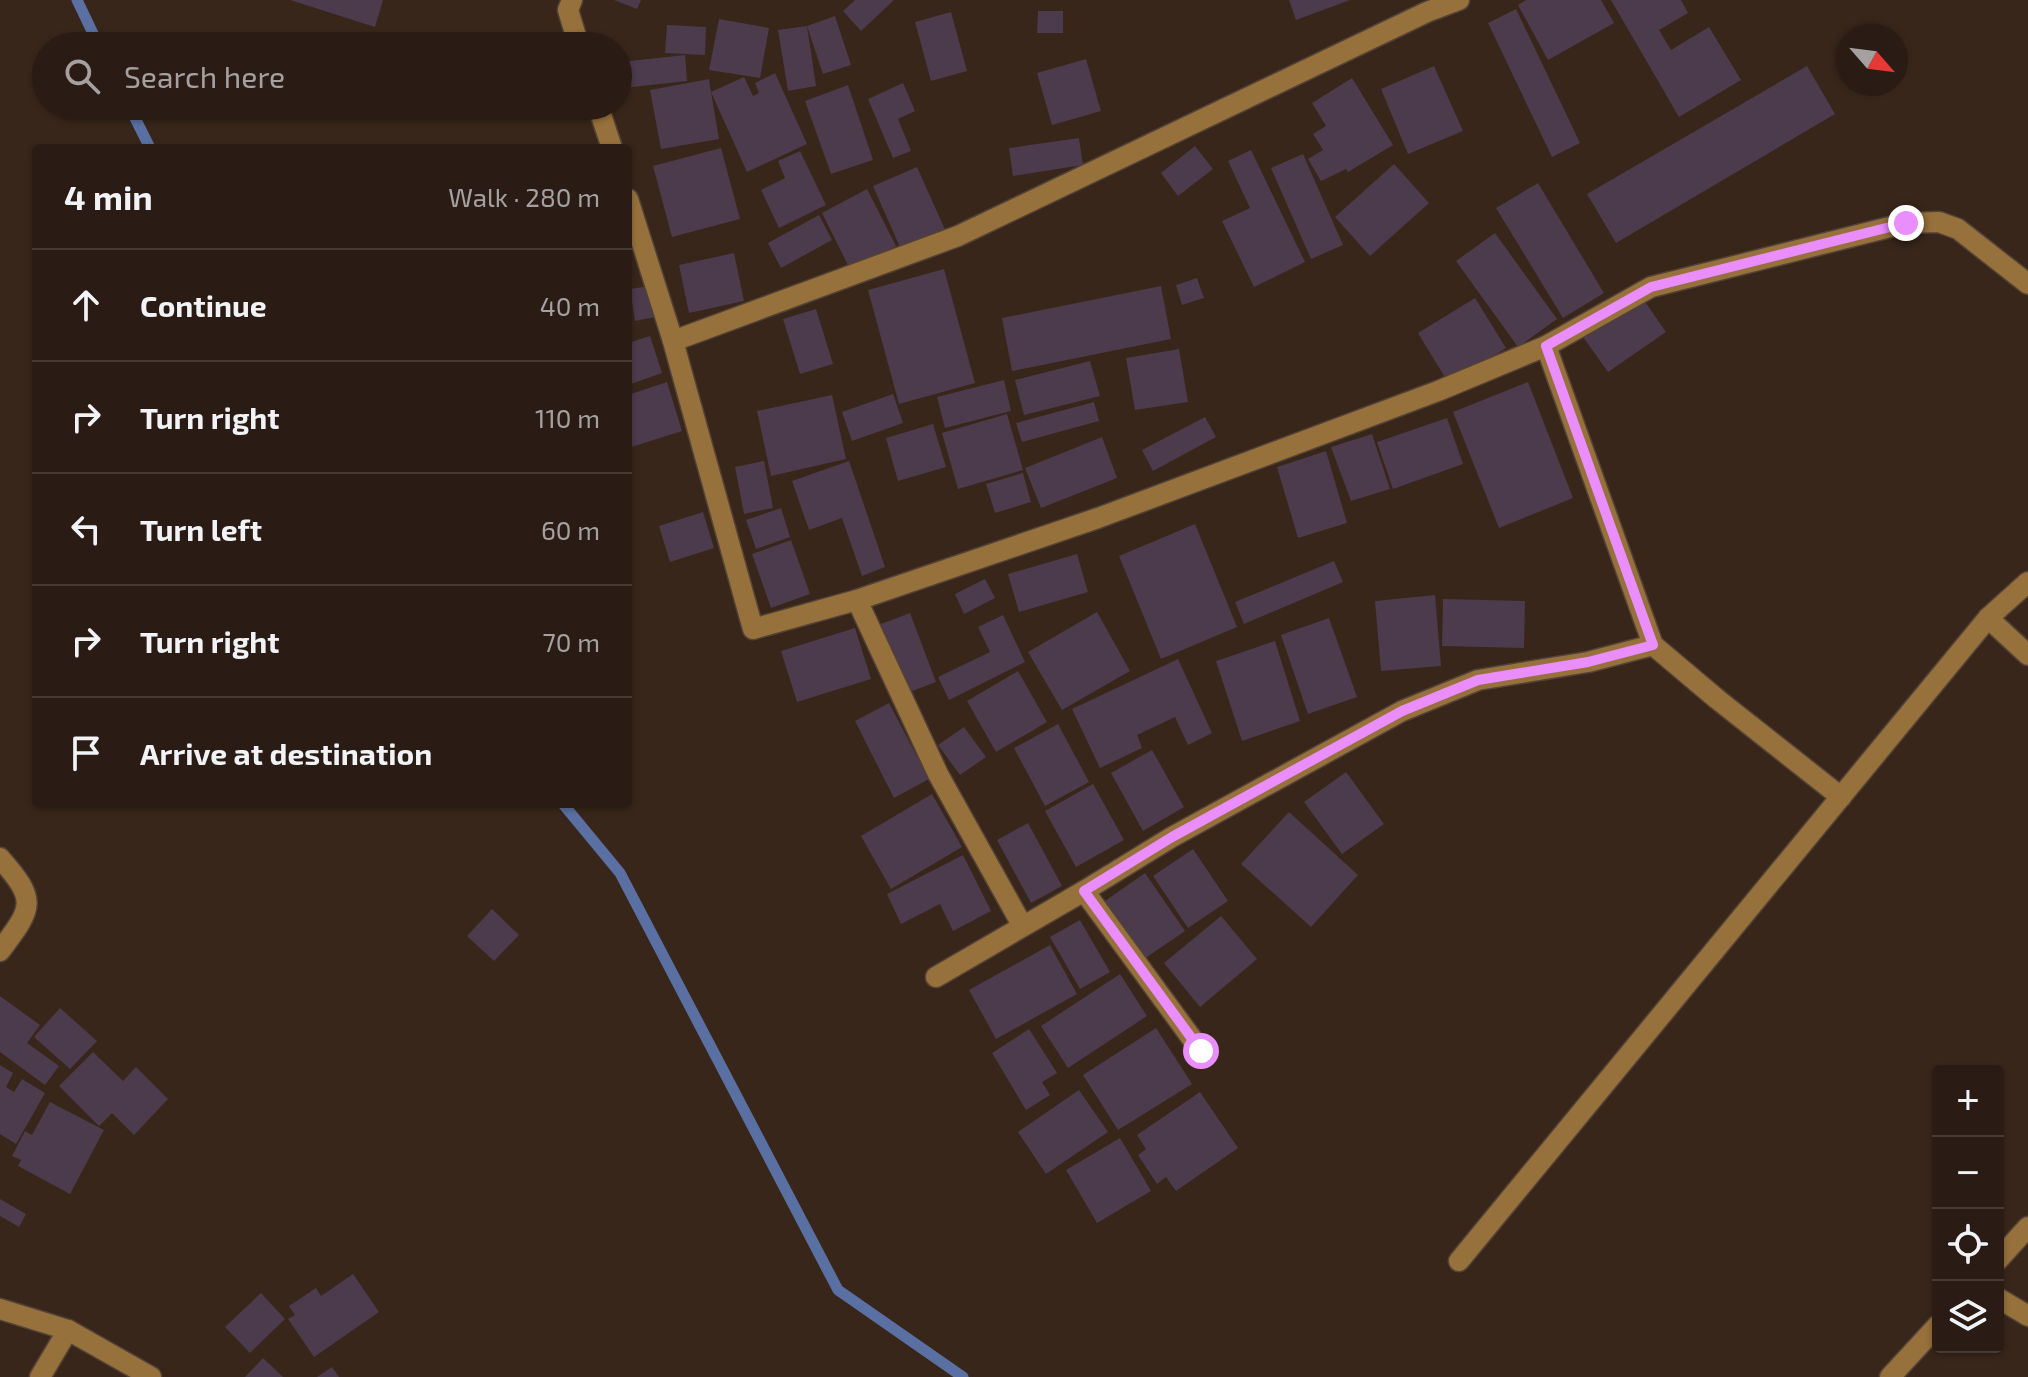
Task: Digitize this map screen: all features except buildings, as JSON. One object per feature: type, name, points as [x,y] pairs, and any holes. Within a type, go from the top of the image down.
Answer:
[{"type":"street","points":[[572,0],[568,10],[575,32]]},
{"type":"street","points":[[673,341],[958,236],[1425,6],[1459,0]]},
{"type":"street","points":[[603,120],[611,144]]},
{"type":"street","points":[[632,212],[673,341],[753,629],[857,600],[1098,518],[1438,391],[1546,346],[1651,287],[1906,223],[1939,222],[1958,229],[2028,284]]},
{"type":"street","points":[[1546,346],[1653,645],[1841,797]]},
{"type":"street","points":[[1459,1261],[1988,618],[2028,582]]},
{"type":"street","points":[[857,600],[938,774],[1022,925]]},
{"type":"street","points":[[1988,618],[2028,655]]},
{"type":"street","points":[[936,977],[1172,837],[1402,711],[1478,680],[1588,662],[1653,645]]},
{"type":"street","points":[[0,858],[20,881],[28,896],[24,919],[0,951]]},
{"type":"street","points":[[1084,891],[1201,1051]]},
{"type":"street","points":[[2004,1253],[2028,1227]]},
{"type":"street","points":[[2004,1302],[2028,1316]]},
{"type":"street","points":[[0,1309],[68,1330],[151,1377]]},
{"type":"street","points":[[40,1377],[68,1330]]},
{"type":"street","points":[[1890,1377],[1932,1332]]},
{"type":"waterway","points":[[77,0],[92,32]]},
{"type":"waterway","points":[[136,120],[148,144]]},
{"type":"waterway","points":[[566,808],[620,873],[838,1290],[963,1377]]},
{"type":"route","points":[[1201,1051],[1084,891],[1172,837],[1402,711],[1478,680],[1588,662],[1653,645],[1546,346],[1651,287],[1906,223]]}]
